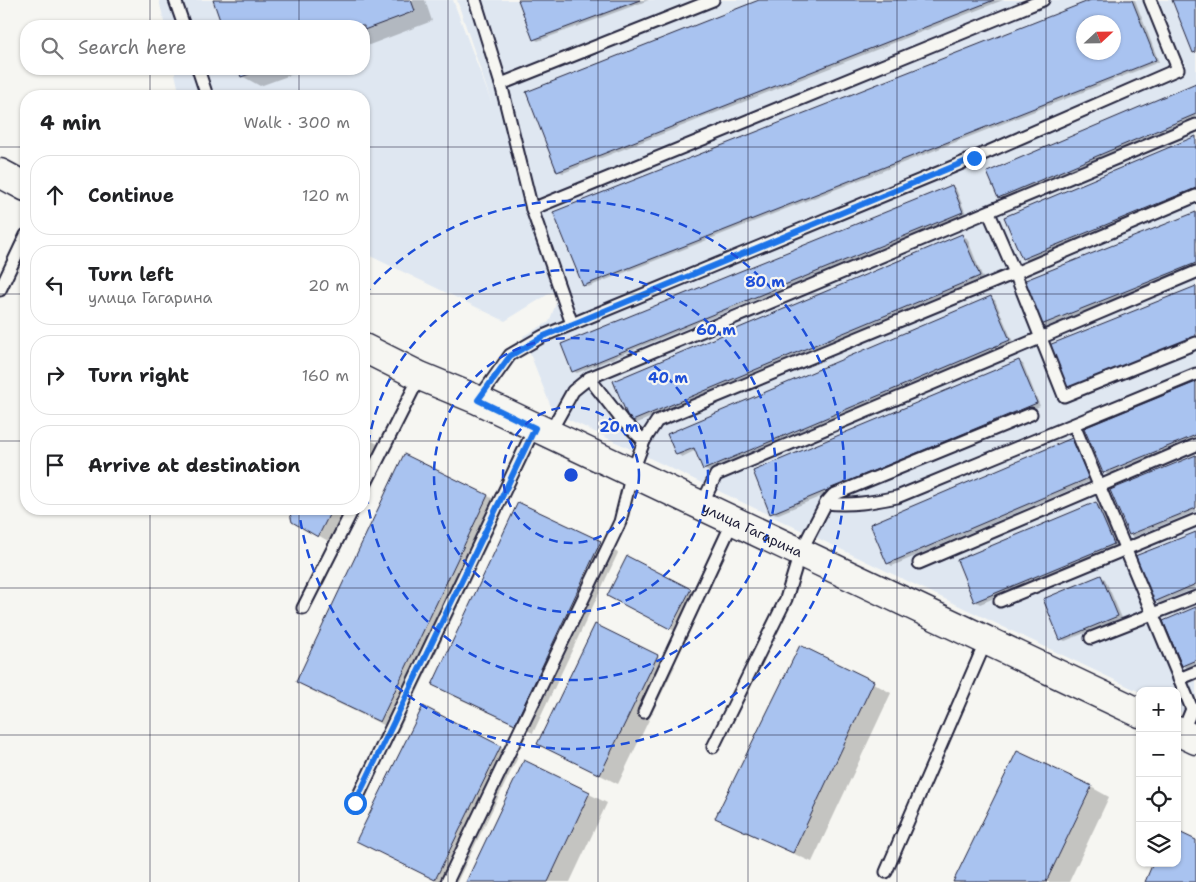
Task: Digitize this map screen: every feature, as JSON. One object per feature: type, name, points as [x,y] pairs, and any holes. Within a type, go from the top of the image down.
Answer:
[{"type":"street","points":[[0,174],[20,184]]},
{"type":"street","name":"улица Гагарина","points":[[370,351],[420,376],[478,400],[1136,712]]},
{"type":"lane","points":[[175,0],[182,20]]},
{"type":"lane","points":[[476,0],[501,84],[532,209],[572,324]]},
{"type":"lane","points":[[501,84],[713,0]]},
{"type":"lane","points":[[532,209],[1043,0]]},
{"type":"lane","points":[[478,400],[510,356],[544,336],[974,158],[1178,69],[1150,0]]},
{"type":"lane","points":[[200,75],[205,90]]},
{"type":"lane","points":[[355,803],[542,431],[574,391],[589,378],[1196,126]]},
{"type":"lane","points":[[447,882],[620,522],[632,473],[644,441],[657,421],[1016,273],[1196,196]]},
{"type":"lane","points":[[989,213],[1016,273],[1064,396],[1196,343]]},
{"type":"lane","points":[[0,290],[20,247]]},
{"type":"lane","points":[[701,506],[716,475],[1196,272]]},
{"type":"lane","points":[[826,503],[846,505],[897,497],[1196,374]]},
{"type":"lane","points":[[370,475],[420,376]]},
{"type":"lane","points":[[589,378],[622,420],[644,441]]},
{"type":"lane","points":[[713,747],[786,599],[800,553],[826,503],[833,495],[1030,414]]},
{"type":"lane","points":[[1074,425],[1192,709],[1185,735]]},
{"type":"lane","points":[[919,563],[1196,445]]},
{"type":"lane","points":[[303,608],[350,515]]},
{"type":"lane","points":[[1000,601],[1196,520]]},
{"type":"lane","points":[[644,712],[733,521]]},
{"type":"lane","points":[[1091,638],[1196,597]]},
{"type":"lane","points":[[886,872],[986,641]]},
{"type":"lane","points":[[1179,680],[1196,672]]},
{"type":"shaded area","points":[[159,0],[453,0],[492,104],[457,0],[1196,0],[1196,719],[1181,712],[1181,687],[1136,687],[1136,690],[553,412],[523,336],[549,322],[558,298],[555,290],[505,321],[370,256],[370,90],[179,90],[175,75],[370,75],[370,20],[164,20]]},
{"type":"building","points":[[213,0],[411,0],[415,11],[370,28],[370,20],[220,20]]},
{"type":"building","points":[[518,0],[640,0],[533,40]]},
{"type":"building","points":[[759,0],[994,0],[557,172],[526,92]]},
{"type":"building","points":[[1091,0],[1132,0],[1156,60],[583,286],[553,212]]},
{"type":"building","points":[[1172,0],[1196,0],[1196,52],[1193,53]]},
{"type":"building","points":[[1196,83],[1196,114],[998,198],[987,172]]},
{"type":"building","points":[[1196,136],[1196,188],[1022,259],[1004,217]]},
{"type":"building","points":[[952,185],[963,212],[572,372],[561,344]]},
{"type":"building","points":[[1196,212],[1196,263],[1041,325],[1023,281]]},
{"type":"building","points":[[962,234],[980,276],[630,422],[613,381]]},
{"type":"building","points":[[1196,286],[1196,337],[1067,389],[1049,345]]},
{"type":"building","points":[[991,296],[1010,340],[703,470],[694,448],[676,455],[667,434]]},
{"type":"building","points":[[1019,360],[1037,403],[770,514],[753,471]]},
{"type":"building","points":[[1196,382],[1196,435],[1103,473],[1084,428]]},
{"type":"building","points":[[1072,438],[1089,478],[887,564],[870,524]]},
{"type":"building","points":[[404,454],[488,495],[380,722],[296,682]]},
{"type":"building","points":[[1196,455],[1196,508],[1129,535],[1110,490]]},
{"type":"building","points":[[518,502],[601,541],[515,724],[432,685]]},
{"type":"building","points":[[1096,502],[1114,544],[974,602],[957,560]]},
{"type":"building","points":[[290,515],[329,515],[318,537],[292,522]]},
{"type":"building","points":[[1196,532],[1196,584],[1154,602],[1135,556]]},
{"type":"building","points":[[627,556],[691,589],[670,629],[607,596]]},
{"type":"building","points":[[1101,575],[1118,616],[1060,640],[1043,599]]},
{"type":"building","points":[[1196,607],[1196,660],[1182,666],[1163,621]]},
{"type":"building","points":[[595,624],[658,655],[600,775],[537,744]]},
{"type":"building","points":[[800,645],[874,681],[793,853],[715,818]]},
{"type":"building","points":[[423,706],[501,746],[435,880],[356,841]]},
{"type":"building","points":[[1017,751],[1092,786],[1046,882],[953,882]]},
{"type":"building","points":[[524,760],[590,792],[548,882],[466,882]]},
{"type":"building","points":[[1181,833],[1196,840],[1196,882],[1145,882],[1151,867],[1181,867]]},
{"type":"route","points":[[355,803],[535,428],[478,400],[510,356],[544,336],[974,158]]}]
